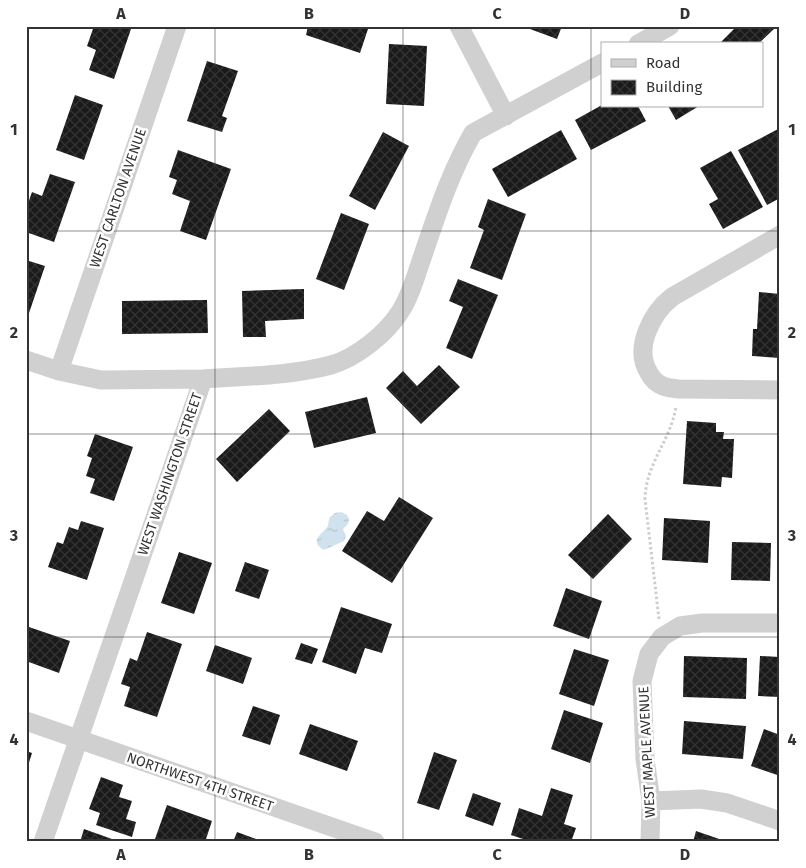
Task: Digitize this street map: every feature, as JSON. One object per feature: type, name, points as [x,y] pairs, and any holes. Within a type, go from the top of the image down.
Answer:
[{"type":"street","name":"WEST CARLTON AVENUE","points":[[58,371],[177,26]]},
{"type":"street","points":[[459,26],[506,116]]},
{"type":"street","points":[[642,42],[670,26]]},
{"type":"street","name":"WEST WASHINGTON STREET","points":[[43,842],[203,378],[300,372],[333,364],[363,349],[400,312],[412,286],[448,184],[461,154],[473,133],[601,64]]},
{"type":"street","points":[[780,235],[672,297],[662,305],[653,318],[643,345],[642,356],[645,367],[654,381],[664,387],[678,389],[780,390]]},
{"type":"street","points":[[26,360],[58,371],[101,380],[203,378]]},
{"type":"street","points":[[662,637],[680,626],[702,623],[780,623]]},
{"type":"street","name":"WEST MAPLE AVENUE","points":[[650,842],[651,801],[645,759],[642,681],[649,654],[662,637]]},
{"type":"street","name":"NORTHWEST 4TH STREET","points":[[26,721],[352,838],[375,842]]},
{"type":"street","points":[[651,801],[701,799],[727,803],[780,821]]},
{"type":"path","points":[[662,637],[654,583],[645,488],[648,474],[670,428],[676,404]]},
{"type":"water","points":[[341,512],[347,515],[349,519],[348,524],[343,529],[346,536],[344,541],[324,550],[317,543],[318,537],[328,526],[330,517],[335,513]]},
{"type":"building","points":[[94,26],[132,26],[114,79],[89,70],[96,50],[87,46]]},
{"type":"building","points":[[308,26],[369,26],[360,53],[306,35]]},
{"type":"building","points":[[531,26],[562,26],[557,39],[530,29]]},
{"type":"building","points":[[737,26],[771,26],[774,29],[760,42],[721,42]]},
{"type":"building","points":[[389,44],[427,46],[424,106],[386,104]]},
{"type":"building","points":[[207,61],[238,71],[222,116],[227,118],[222,132],[187,121]]},
{"type":"building","points":[[75,95],[103,105],[84,160],[56,150]]},
{"type":"building","points":[[601,106],[601,108],[639,108],[646,121],[591,150],[575,120]]},
{"type":"building","points":[[669,108],[696,108],[676,120]]},
{"type":"building","points":[[780,128],[780,198],[767,205],[738,150]]},
{"type":"building","points":[[561,130],[577,159],[508,197],[492,169]]},
{"type":"building","points":[[383,132],[409,146],[375,210],[349,196]]},
{"type":"building","points":[[178,150],[231,169],[206,240],[180,231],[190,201],[172,194],[177,180],[169,177]]},
{"type":"building","points":[[731,151],[763,207],[723,229],[709,204],[718,199],[700,168]]},
{"type":"building","points":[[50,174],[75,182],[54,242],[26,232],[26,209],[32,192],[42,196]]},
{"type":"building","points":[[488,199],[526,214],[502,280],[470,268],[484,230],[478,227]]},
{"type":"building","points":[[341,213],[369,224],[344,290],[316,279]]},
{"type":"building","points":[[26,260],[45,266],[28,316],[26,315]]},
{"type":"building","points":[[458,279],[498,295],[472,359],[446,348],[463,307],[449,301]]},
{"type":"building","points":[[304,289],[304,319],[265,321],[266,337],[243,337],[242,291]]},
{"type":"building","points":[[759,292],[780,294],[780,358],[752,356],[753,329],[757,329]]},
{"type":"building","points":[[207,300],[208,333],[122,334],[122,301]]},
{"type":"building","points":[[439,365],[460,387],[421,424],[386,388],[403,371],[417,386]]},
{"type":"building","points":[[367,397],[376,433],[314,448],[305,412]]},
{"type":"building","points":[[269,409],[290,431],[237,482],[216,459]]},
{"type":"building","points":[[687,421],[716,423],[716,432],[724,432],[723,439],[734,439],[732,478],[722,477],[721,487],[683,484]]},
{"type":"building","points":[[95,434],[133,447],[114,501],[90,493],[95,479],[86,476],[92,458],[87,456]]},
{"type":"building","points":[[399,497],[433,518],[392,583],[342,551],[367,511],[384,521]]},
{"type":"building","points":[[608,514],[632,539],[593,579],[568,555]]},
{"type":"building","points":[[664,518],[710,521],[708,563],[662,560]]},
{"type":"building","points":[[81,521],[104,528],[87,580],[48,567],[57,542],[63,544],[69,527],[78,530]]},
{"type":"building","points":[[732,542],[771,543],[770,581],[731,580]]},
{"type":"building","points":[[179,552],[212,563],[194,614],[161,603]]},
{"type":"building","points":[[245,562],[269,570],[259,599],[235,591]]},
{"type":"building","points":[[566,588],[602,601],[589,639],[553,626]]},
{"type":"building","points":[[341,607],[392,624],[382,653],[365,648],[356,674],[322,662]]},
{"type":"building","points":[[26,626],[70,641],[59,673],[26,661]]},
{"type":"building","points":[[147,632],[182,644],[157,717],[124,706],[130,687],[121,684],[130,658],[137,661]]},
{"type":"building","points":[[301,643],[318,649],[312,664],[295,659]]},
{"type":"building","points":[[215,645],[252,658],[243,684],[206,671]]},
{"type":"building","points":[[574,649],[609,660],[594,706],[559,694]]},
{"type":"building","points":[[684,656],[747,658],[746,699],[683,697]]},
{"type":"building","points":[[760,656],[780,657],[780,697],[758,696]]},
{"type":"building","points":[[253,706],[280,715],[270,745],[242,736]]},
{"type":"building","points":[[564,710],[603,723],[590,763],[551,749]]},
{"type":"building","points":[[684,721],[746,726],[743,759],[682,754]]},
{"type":"building","points":[[310,724],[358,741],[347,771],[299,754]]},
{"type":"building","points":[[764,729],[780,735],[780,776],[751,766]]},
{"type":"building","points":[[26,751],[32,753],[27,769],[26,769]]},
{"type":"building","points":[[434,752],[457,760],[439,810],[417,803]]},
{"type":"building","points":[[101,777],[123,785],[119,797],[132,801],[126,819],[136,822],[132,837],[96,825],[100,813],[89,809]]},
{"type":"building","points":[[551,788],[573,795],[564,824],[576,828],[571,842],[532,842],[511,835],[519,808],[542,816]]},
{"type":"building","points":[[473,793],[501,803],[493,826],[465,816]]},
{"type":"building","points":[[167,805],[212,821],[205,842],[175,840],[164,842],[155,839]]},
{"type":"building","points":[[84,829],[112,839],[111,842],[80,842]]},
{"type":"building","points":[[696,831],[725,841],[725,842],[693,842]]},
{"type":"building","points":[[237,832],[259,840],[259,842],[233,842]]}]
